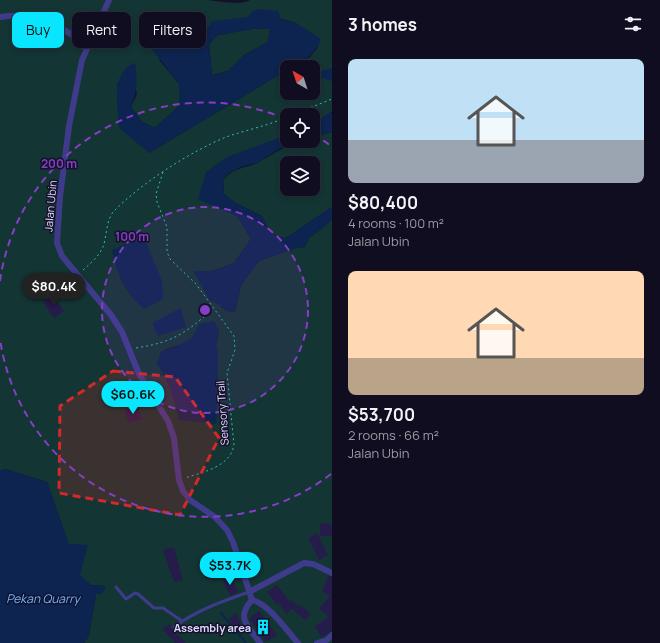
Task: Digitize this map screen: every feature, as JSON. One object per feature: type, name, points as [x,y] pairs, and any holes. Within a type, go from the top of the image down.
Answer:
[{"type":"street","name":"Jalan Ubin","points":[[103,12],[109,0]]},
{"type":"street","points":[[0,18],[24,14],[38,17],[72,35]]},
{"type":"street","name":"Jalan Ubin","points":[[86,48],[82,60],[69,126],[57,228],[57,243],[62,256],[77,276],[111,315],[122,332],[139,374],[168,421],[174,438],[179,480],[183,491],[190,500],[214,517],[227,530],[233,542],[252,600]]},
{"type":"street","points":[[249,592],[304,563],[313,564],[332,572]]},
{"type":"street","points":[[260,643],[244,620],[244,612],[252,600],[257,601],[266,608],[298,643]]},
{"type":"street","points":[[317,643],[327,640],[332,635]]},
{"type":"lane","points":[[116,587],[126,600],[135,593],[138,594],[154,608],[163,608],[182,621]]},
{"type":"lane","points":[[174,627],[188,616],[215,604],[249,592]]},
{"type":"path","points":[[310,108],[332,99]]},
{"type":"path","points":[[77,276],[96,258],[102,247],[113,211],[163,172],[202,149],[227,137],[280,120]]},
{"type":"path","name":"Sensory Trail","points":[[163,172],[156,194],[157,202],[167,227],[166,252],[170,259],[196,284],[230,328],[236,344],[227,374],[234,445],[232,452],[223,463],[214,468],[179,480]]},
{"type":"path","points":[[129,350],[176,338],[190,330],[214,308]]},
{"type":"highlighted area","points":[[113,371],[175,377],[219,438],[180,515],[59,493],[60,406]]},
{"type":"green space","points":[[0,0],[207,0],[241,3],[250,0],[332,0],[332,112],[320,119],[320,108],[280,108],[280,138],[206,172],[219,207],[237,216],[251,239],[234,263],[212,271],[194,271],[210,300],[220,305],[226,311],[235,312],[241,285],[259,261],[296,248],[305,247],[308,239],[332,220],[332,643],[84,643],[89,635],[96,594],[105,586],[91,585],[79,575],[47,482],[5,469],[0,471]],"holes":[[[253,11],[296,23],[318,47],[310,57],[305,60],[320,60],[320,100],[280,100],[280,74],[149,153],[117,85],[130,65],[137,94],[131,107],[142,122],[155,128],[179,106],[179,84],[160,61],[157,48],[139,48],[139,12],[206,12],[206,28],[248,17]],[[219,330],[216,347],[179,420],[171,390],[157,363],[162,351]]]},
{"type":"green space","points":[[270,28],[268,42],[244,55],[228,71],[212,75],[209,44],[218,35],[252,29]]},
{"type":"green space","points":[[332,132],[332,207],[286,238],[277,237],[268,229],[262,216],[234,202],[224,194],[223,180],[227,175],[236,170],[259,162],[284,148],[320,148],[320,135]]},
{"type":"water","points":[[259,9],[278,11],[281,19],[296,23],[321,39],[316,49],[306,60],[280,60],[280,74],[149,153],[119,128],[117,91],[122,74],[127,67],[135,63],[135,96],[131,107],[142,122],[155,128],[179,106],[179,84],[151,48],[206,48],[206,28],[209,27],[212,21],[248,17],[253,11]],"holes":[[[270,28],[268,42],[244,55],[228,71],[212,75],[209,44],[218,35],[252,29]]]},
{"type":"water","points":[[332,68],[332,81],[320,77],[320,72]]},
{"type":"water","points":[[332,112],[332,132],[320,135],[320,119]]},
{"type":"water","points":[[280,138],[281,148],[257,163],[241,167],[229,173],[223,180],[224,194],[234,202],[262,216],[268,229],[277,237],[286,238],[332,207],[332,220],[308,239],[305,247],[296,248],[259,261],[241,285],[235,312],[226,311],[220,305],[210,300],[194,271],[212,271],[234,263],[251,239],[237,216],[198,199],[206,172],[227,157]]},
{"type":"water","points":[[144,237],[162,281],[163,299],[144,309],[131,296],[122,282],[112,250]]},
{"type":"water","points":[[181,308],[186,327],[158,336],[152,323]]},
{"type":"water","points":[[214,321],[219,330],[216,347],[218,350],[218,384],[216,424],[179,420],[171,390],[157,363],[162,351],[173,348],[192,338],[199,324]]},
{"type":"water","name":"Pekan Quarry","points":[[5,469],[47,482],[69,544],[88,545],[80,575],[91,585],[106,586],[102,594],[96,594],[89,635],[84,643],[0,643],[0,471]]},
{"type":"building","points":[[53,296],[64,311],[54,318],[43,302]]},
{"type":"building","points":[[122,385],[126,399],[116,403],[111,388]]},
{"type":"building","points":[[138,407],[142,419],[128,423],[125,411]]},
{"type":"building","points":[[331,523],[332,536],[320,536],[320,524]]},
{"type":"building","points":[[317,533],[328,555],[319,560],[308,538]]},
{"type":"building","points":[[174,547],[183,580],[174,582],[163,550]]},
{"type":"building","points":[[328,576],[332,577],[332,631],[321,637],[315,626],[329,617],[319,609],[330,595],[322,592]]},
{"type":"building","points":[[231,577],[238,592],[230,596],[223,581]]},
{"type":"building","points":[[277,585],[290,602],[292,600],[298,607],[300,605],[311,614],[305,620],[292,609],[286,614],[279,603],[277,605],[267,592]]},
{"type":"building","name":"Assembly area","points":[[259,611],[277,635],[266,642],[249,618]]},
{"type":"building","points":[[236,613],[241,624],[236,628],[229,619]]},
{"type":"building","points":[[169,624],[186,643],[175,643],[163,629]]},
{"type":"waterway","points":[[221,613],[246,643]]},
{"type":"place","name":"Assembly area","points":[[263,627]]}]
